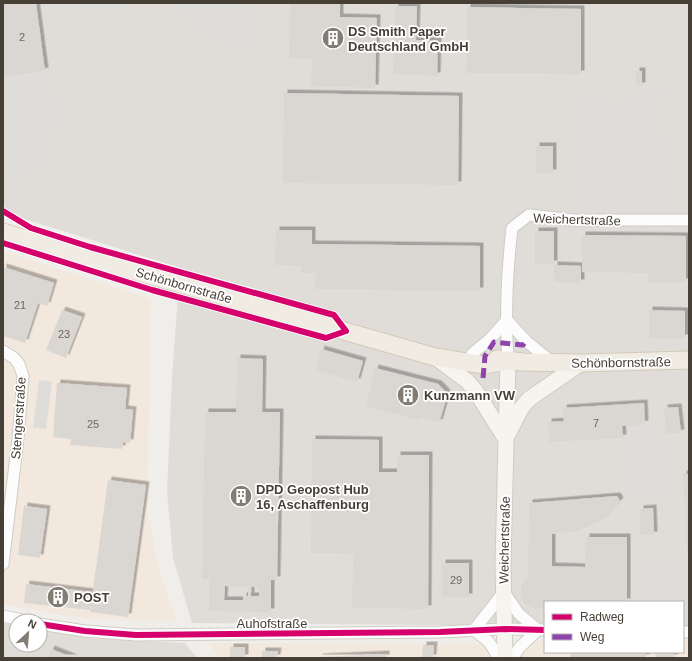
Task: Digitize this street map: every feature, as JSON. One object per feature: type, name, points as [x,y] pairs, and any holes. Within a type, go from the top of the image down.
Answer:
[{"type":"main road","name":"Schönbornstraße","points":[[3,228],[21,237]]},
{"type":"main road","name":"Schönbornstraße","points":[[3,232],[435,357],[484,364],[508,361]]},
{"type":"main road","name":"Schönbornstraße","points":[[346,331],[508,361],[581,363],[689,360]]},
{"type":"main road","points":[[435,357],[466,381],[475,390],[505,438],[529,399],[581,363]]},
{"type":"main road","name":"Weichertstraße","points":[[505,658],[505,438],[508,361]]},
{"type":"street","name":"Weichertstraße","points":[[508,361],[507,320],[509,252],[512,228],[529,216],[573,220],[689,220]]},
{"type":"street","points":[[472,354],[490,339],[507,320]]},
{"type":"street","name":"Schönbornstraße","points":[[507,320],[526,341],[552,363]]},
{"type":"street","name":"Stengerstraße","points":[[3,352],[14,358],[19,364],[23,376],[18,439],[3,564]]},
{"type":"street","name":"Weichertstraße","points":[[474,630],[504,592]]},
{"type":"street","points":[[504,592],[519,614],[541,630],[520,647],[512,658]]},
{"type":"street","name":"Auhofstraße","points":[[48,625],[85,631],[136,635],[440,632],[504,629],[541,630]]},
{"type":"street","points":[[474,630],[489,642],[499,658]]},
{"type":"shaded area","points":[[3,3],[689,3],[689,627],[684,627],[684,601],[544,601],[544,626],[192,623],[173,558],[167,492],[172,378],[181,268],[15,216],[3,208]]},
{"type":"shaded area","points":[[40,3],[126,3],[125,8],[41,6]]},
{"type":"shaded area","points":[[175,3],[235,3],[252,15],[252,48],[223,44],[175,12]]},
{"type":"shaded area","points":[[50,71],[58,119],[37,172],[3,177],[3,80]]},
{"type":"shaded area","points":[[646,87],[665,89],[661,101],[660,121],[676,213],[580,211],[581,99],[628,102]]},
{"type":"shaded area","points":[[3,251],[151,299],[147,510],[159,570],[177,621],[89,619],[3,605]]},
{"type":"shaded area","points":[[39,380],[52,381],[46,429],[33,428]]},
{"type":"shaded area","points":[[645,423],[675,459],[676,493],[623,494],[622,426]]},
{"type":"shaded area","points":[[648,561],[689,562],[689,619],[684,618],[684,601],[647,601]]},
{"type":"shaded area","points":[[3,623],[8,624],[8,653],[48,653],[48,630],[89,638],[185,643],[197,658],[3,658]]},
{"type":"shaded area","points":[[519,640],[544,640],[544,653],[684,653],[684,640],[689,640],[689,658],[519,658]]},
{"type":"shaded area","points":[[209,643],[489,644],[489,658],[219,658]]},
{"type":"building","points":[[3,3],[36,3],[45,71],[3,77]]},
{"type":"building","name":"DS Smith Paper Deutschland GmbH","points":[[290,3],[340,3],[340,17],[377,18],[375,88],[311,86],[312,58],[289,58]]},
{"type":"building","points":[[395,6],[417,6],[416,40],[438,41],[437,76],[393,74]]},
{"type":"building","points":[[467,7],[581,9],[581,74],[466,73]]},
{"type":"building","points":[[636,71],[642,71],[642,86],[636,86]]},
{"type":"building","points":[[284,93],[459,96],[458,185],[283,183]]},
{"type":"building","points":[[536,146],[553,146],[553,173],[536,173]]},
{"type":"building","points":[[276,230],[312,230],[312,244],[480,246],[480,291],[315,289],[316,273],[301,273],[301,266],[275,265]]},
{"type":"building","points":[[535,231],[554,231],[554,264],[535,264]]},
{"type":"building","points":[[582,235],[686,236],[686,282],[648,282],[648,273],[582,272]]},
{"type":"building","points":[[554,265],[581,266],[581,283],[554,282]]},
{"type":"building","points":[[3,267],[54,283],[47,306],[38,303],[25,343],[3,336]]},
{"type":"building","points":[[62,310],[82,317],[66,358],[46,350]]},
{"type":"building","points":[[649,310],[685,311],[685,338],[649,338]]},
{"type":"building","points":[[321,349],[363,361],[357,382],[316,370]]},
{"type":"building","name":"DPD Geopost Hub 16, Aschaffenburg","points":[[237,358],[263,359],[262,412],[280,412],[277,580],[271,580],[271,612],[209,611],[209,579],[202,579],[205,412],[236,412]],"holes":[[[225,586],[248,587],[248,596],[243,596],[243,600],[224,600]],[[251,587],[259,587],[259,596],[251,596]]]},
{"type":"building","name":"Kunzmann VW","points":[[375,368],[438,384],[450,399],[445,403],[439,423],[420,417],[419,420],[366,406]]},
{"type":"building","points":[[57,383],[127,388],[125,409],[133,410],[130,443],[123,442],[122,449],[70,445],[71,439],[53,437]]},
{"type":"building","points":[[644,403],[645,424],[622,426],[623,438],[549,442],[548,422],[564,421],[563,408]]},
{"type":"building","points":[[678,407],[681,433],[666,434],[664,408]]},
{"type":"building","points":[[312,439],[379,440],[379,472],[397,472],[397,455],[429,455],[428,609],[352,608],[353,554],[311,553]]},
{"type":"building","points":[[683,474],[689,474],[689,556],[687,556]]},
{"type":"building","points":[[108,480],[146,485],[128,617],[90,612]]},
{"type":"building","points":[[617,496],[620,501],[602,520],[578,531],[552,534],[552,566],[585,567],[586,537],[627,537],[627,601],[544,601],[544,607],[537,609],[524,603],[521,596],[521,586],[528,577],[529,503]]},
{"type":"building","points":[[24,506],[47,509],[40,558],[18,555]]},
{"type":"building","points":[[653,508],[654,535],[640,535],[640,509]]},
{"type":"building","points":[[442,563],[469,563],[469,597],[442,597]]},
{"type":"building","name":"POST","points":[[26,584],[92,592],[90,610],[24,603]]},
{"type":"building","points":[[423,645],[434,645],[433,658],[422,658]]},
{"type":"building","points":[[230,647],[245,647],[245,658],[230,658]]},
{"type":"building","points":[[51,649],[74,658],[48,658]]},
{"type":"building","points":[[262,651],[278,651],[277,658],[262,658]]},
{"type":"building","points":[[570,653],[646,653],[646,658],[570,658]]},
{"type":"building","points":[[655,653],[673,653],[674,658],[656,658]]},
{"type":"building","points":[[386,654],[386,658],[319,658],[319,657]]},
{"type":"marked path","points":[[483,378],[485,356],[494,342],[523,345],[526,341]]},
{"type":"cycle path","points":[[3,211],[31,228],[90,247],[334,315],[346,331],[326,338],[152,290],[3,243]]},
{"type":"cycle path","points":[[48,625],[85,631],[136,635],[440,632],[505,629],[544,630]]},
{"type":"place","name":"DS Smith Paper Deutschland GmbH","points":[[333,38]]},
{"type":"place","name":"Kunzmann VW","points":[[408,395]]},
{"type":"place","name":"DPD Geopost Hub 16, Aschaffenburg","points":[[241,496]]},
{"type":"place","name":"POST","points":[[58,597]]}]
